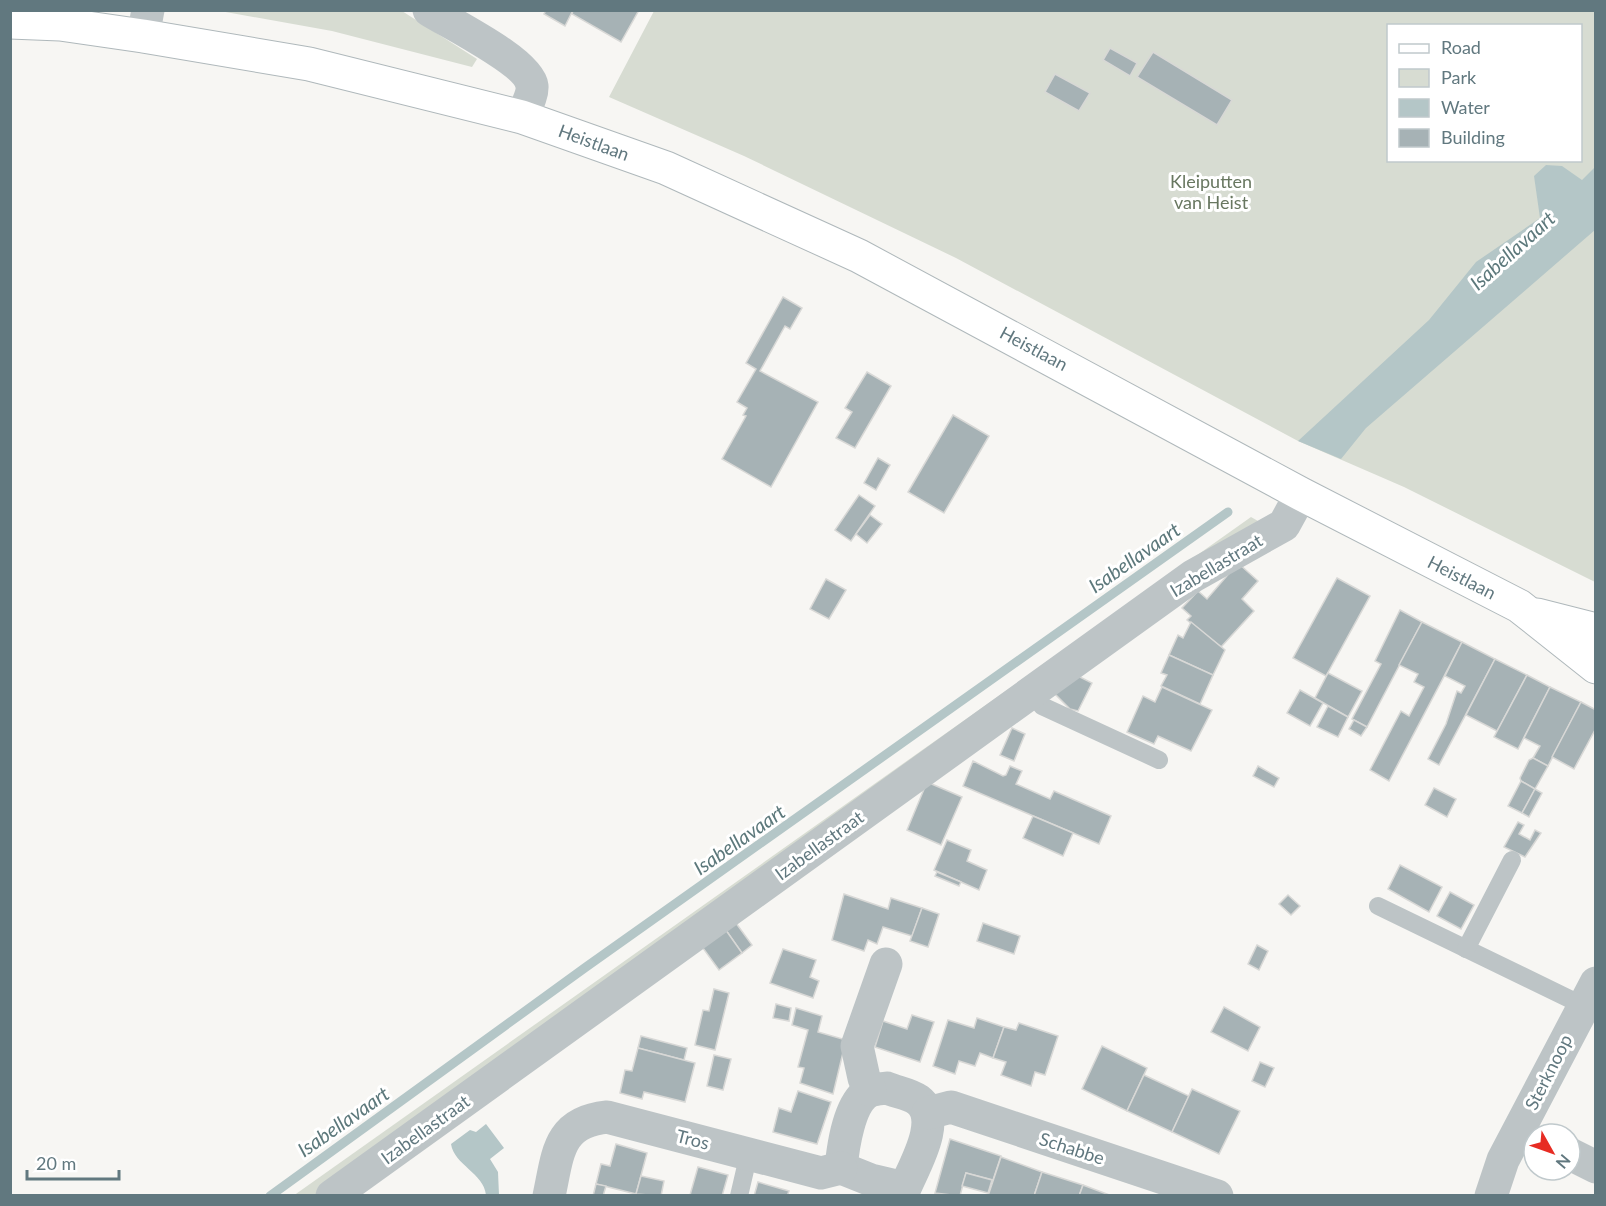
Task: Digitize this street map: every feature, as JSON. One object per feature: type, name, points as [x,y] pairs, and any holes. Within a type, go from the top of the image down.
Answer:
[{"type":"main road","name":"Heistlaan","points":[[10,22],[146,23],[522,117],[666,168],[859,256],[1301,494],[1529,613],[1596,667]]},
{"type":"main road","name":"Heistlaan","points":[[1529,613],[1596,630]]},
{"type":"street","points":[[429,10],[509,60],[529,76],[532,89],[522,117]]},
{"type":"street","name":"Izabellastraat","points":[[332,1196],[1193,576],[1284,525],[1301,494]]},
{"type":"street","points":[[870,1090],[864,1078],[857,1046],[886,964]]},
{"type":"street","name":"Sterknoop","points":[[1531,1122],[1589,994]]},
{"type":"street","points":[[887,1088],[918,1100],[928,1113],[927,1133],[906,1192],[841,1168],[843,1144],[858,1100],[870,1090],[887,1088]]},
{"type":"street","name":"Schabbe","points":[[928,1113],[951,1107],[1217,1196]]},
{"type":"street","name":"Tros","points":[[549,1196],[559,1150],[567,1133],[586,1119],[607,1117],[821,1173],[841,1168]]},
{"type":"street","name":"Sterknoop","points":[[1491,1196],[1503,1160],[1522,1137]]},
{"type":"street","points":[[1582,1160],[1596,1167]]},
{"type":"lane","points":[[1032,692],[1042,706],[1159,760]]},
{"type":"lane","points":[[1466,949],[1512,860]]},
{"type":"lane","points":[[1378,906],[1466,949],[1589,994]]},
{"type":"lane","points":[[739,1196],[749,1154]]},
{"type":"green space","points":[[220,11],[402,11],[477,59],[472,67],[332,31]]},
{"type":"green space","name":"Kleiputten van Heist","points":[[654,11],[1595,11],[1595,582],[1404,487],[1298,441],[956,258],[744,156],[609,97]]},
{"type":"green space","points":[[1251,517],[1265,525],[315,1195],[293,1196]]},
{"type":"water","points":[[1546,165],[1562,166],[1582,180],[1595,167],[1595,230],[1366,428],[1341,459],[1298,441],[1429,320],[1476,262],[1540,218],[1534,176]]},
{"type":"water","points":[[486,1124],[504,1148],[490,1159],[498,1172],[499,1195],[486,1195],[480,1181],[457,1158],[451,1144],[470,1130],[476,1132]]},
{"type":"building","points":[[546,10],[573,10],[565,26],[544,14]]},
{"type":"building","points":[[573,10],[639,10],[621,42],[572,14]]},
{"type":"building","points":[[1110,48],[1137,63],[1130,76],[1103,60]]},
{"type":"building","points":[[1153,52],[1232,100],[1217,125],[1137,77]]},
{"type":"building","points":[[1055,74],[1090,93],[1079,111],[1045,92]]},
{"type":"building","points":[[783,297],[802,308],[790,329],[785,326],[760,371],[818,402],[771,487],[722,459],[746,416],[743,415],[747,408],[737,402],[756,369],[746,363]]},
{"type":"building","points":[[867,372],[891,386],[855,448],[836,438],[852,412],[845,408]]},
{"type":"building","points":[[953,415],[989,436],[944,513],[908,492]]},
{"type":"building","points":[[878,458],[890,465],[876,490],[864,483]]},
{"type":"building","points":[[859,495],[875,506],[851,541],[835,530]]},
{"type":"building","points":[[870,515],[882,524],[867,543],[856,534]]},
{"type":"building","points":[[1238,563],[1258,581],[1242,599],[1254,611],[1221,647],[1187,620],[1191,616],[1182,608],[1198,591],[1207,599]]},
{"type":"building","points":[[1337,578],[1370,596],[1326,676],[1293,658]]},
{"type":"building","points":[[826,579],[846,590],[829,619],[810,609]]},
{"type":"building","points":[[1400,610],[1422,622],[1367,727],[1352,719],[1381,664],[1375,661]]},
{"type":"building","points":[[1191,622],[1225,650],[1213,675],[1169,655],[1178,635],[1183,638]]},
{"type":"building","points":[[1422,622],[1462,642],[1389,781],[1370,770],[1401,711],[1409,716],[1424,687],[1414,682],[1418,674],[1399,665]]},
{"type":"building","points":[[1462,642],[1495,659],[1439,765],[1428,759],[1446,724],[1457,691],[1461,693],[1465,686],[1445,676]]},
{"type":"building","points":[[1169,655],[1213,675],[1200,704],[1161,686],[1167,675],[1161,673]]},
{"type":"building","points":[[1495,659],[1527,675],[1497,731],[1466,715]]},
{"type":"building","points":[[1328,673],[1362,691],[1348,717],[1315,698]]},
{"type":"building","points":[[1076,675],[1092,683],[1078,711],[1070,709],[1054,693]]},
{"type":"building","points":[[1527,675],[1550,687],[1518,749],[1494,737]]},
{"type":"building","points":[[1162,687],[1212,710],[1191,751],[1158,736],[1154,744],[1127,732],[1143,696],[1155,702]]},
{"type":"building","points":[[1550,687],[1581,702],[1548,766],[1533,758],[1540,746],[1524,738]]},
{"type":"building","points":[[1300,690],[1323,703],[1310,726],[1287,713]]},
{"type":"building","points":[[1581,702],[1596,710],[1596,728],[1574,769],[1552,757]]},
{"type":"building","points":[[1328,706],[1348,717],[1338,737],[1317,727]]},
{"type":"building","points":[[1354,720],[1367,727],[1361,736],[1349,729]]},
{"type":"building","points":[[1012,728],[1025,734],[1014,761],[1000,755]]},
{"type":"building","points":[[1533,758],[1548,766],[1535,789],[1521,781],[1520,778],[1529,760]]},
{"type":"building","points":[[973,761],[1003,776],[1006,775],[1010,766],[1022,771],[1016,784],[1050,799],[1054,791],[1111,816],[1099,844],[963,786]]},
{"type":"building","points":[[1258,766],[1279,778],[1274,787],[1253,776]]},
{"type":"building","points":[[1521,781],[1535,789],[1522,813],[1508,806]]},
{"type":"building","points":[[927,782],[962,797],[941,845],[907,830]]},
{"type":"building","points":[[1434,788],[1456,799],[1447,817],[1425,805]]},
{"type":"building","points":[[1535,789],[1542,793],[1529,817],[1522,813]]},
{"type":"building","points":[[1033,816],[1073,833],[1063,856],[1023,838]]},
{"type":"building","points":[[1518,822],[1524,825],[1519,834],[1530,840],[1535,830],[1541,833],[1525,857],[1504,847]]},
{"type":"building","points":[[947,840],[971,850],[967,861],[987,870],[979,890],[934,870]]},
{"type":"building","points":[[1400,865],[1442,887],[1429,912],[1388,889]]},
{"type":"building","points":[[937,872],[961,882],[959,886],[935,876]]},
{"type":"building","points":[[1450,892],[1474,905],[1461,929],[1437,916]]},
{"type":"building","points":[[844,894],[888,909],[891,898],[922,908],[912,936],[883,927],[877,944],[868,940],[864,951],[832,940]]},
{"type":"building","points":[[1288,895],[1300,906],[1291,915],[1279,904]]},
{"type":"building","points":[[922,908],[939,914],[928,947],[910,941]]},
{"type":"building","points":[[733,919],[752,945],[742,953],[723,926]]},
{"type":"building","points":[[983,923],[1020,936],[1014,954],[977,941]]},
{"type":"building","points":[[723,926],[742,953],[719,970],[700,944]]},
{"type":"building","points":[[1257,945],[1268,951],[1259,970],[1248,964]]},
{"type":"building","points":[[783,949],[816,960],[810,977],[819,981],[813,998],[770,983]]},
{"type":"building","points":[[714,989],[729,993],[715,1050],[695,1045],[703,1010],[709,1011]]},
{"type":"building","points":[[776,1004],[791,1008],[789,1021],[773,1018]]},
{"type":"building","points":[[1224,1007],[1260,1027],[1248,1051],[1211,1032]]},
{"type":"building","points":[[796,1008],[822,1016],[818,1032],[846,1040],[833,1094],[800,1083],[804,1068],[798,1067],[808,1030],[792,1025]]},
{"type":"building","points":[[912,1015],[934,1022],[920,1062],[875,1047],[883,1021],[907,1029]]},
{"type":"building","points":[[977,1018],[1004,1027],[993,1058],[980,1053],[975,1066],[959,1061],[955,1074],[933,1066],[948,1020],[974,1028]]},
{"type":"building","points":[[1019,1023],[1058,1036],[1045,1075],[1035,1072],[1031,1086],[1001,1075],[1006,1062],[993,1058],[1004,1027],[1016,1030]]},
{"type":"building","points":[[641,1036],[687,1048],[684,1060],[638,1048]]},
{"type":"building","points":[[1102,1046],[1147,1068],[1127,1111],[1082,1089]]},
{"type":"building","points":[[638,1048],[695,1063],[685,1102],[644,1092],[642,1099],[620,1093],[625,1070],[632,1071]]},
{"type":"building","points":[[714,1055],[731,1059],[723,1090],[707,1086]]},
{"type":"building","points":[[1260,1062],[1274,1068],[1265,1087],[1252,1081]]},
{"type":"building","points":[[1144,1075],[1189,1096],[1172,1132],[1127,1111]]},
{"type":"building","points":[[1192,1089],[1240,1111],[1219,1154],[1172,1132]]},
{"type":"building","points":[[798,1091],[831,1102],[817,1144],[773,1132],[779,1108],[791,1112]]},
{"type":"building","points":[[950,1139],[1001,1156],[993,1180],[966,1173],[960,1196],[935,1193]]},
{"type":"building","points":[[616,1144],[647,1153],[636,1194],[596,1184],[601,1164],[610,1166]]},
{"type":"building","points":[[1001,1157],[1042,1172],[1034,1196],[988,1196]]},
{"type":"building","points":[[698,1167],[728,1175],[722,1196],[690,1195]]},
{"type":"building","points":[[1042,1172],[1083,1185],[1079,1196],[1034,1196]]},
{"type":"building","points":[[966,1173],[992,1180],[988,1193],[962,1186]]},
{"type":"building","points":[[641,1176],[664,1181],[661,1196],[636,1194]]},
{"type":"building","points":[[758,1182],[789,1191],[787,1196],[754,1196]]},
{"type":"building","points":[[596,1184],[606,1186],[603,1196],[593,1196]]},
{"type":"building","points":[[1083,1185],[1112,1196],[1079,1196]]},
{"type":"waterway","name":"Isabellavaart","points":[[270,1196],[586,967],[1228,512]]}]
